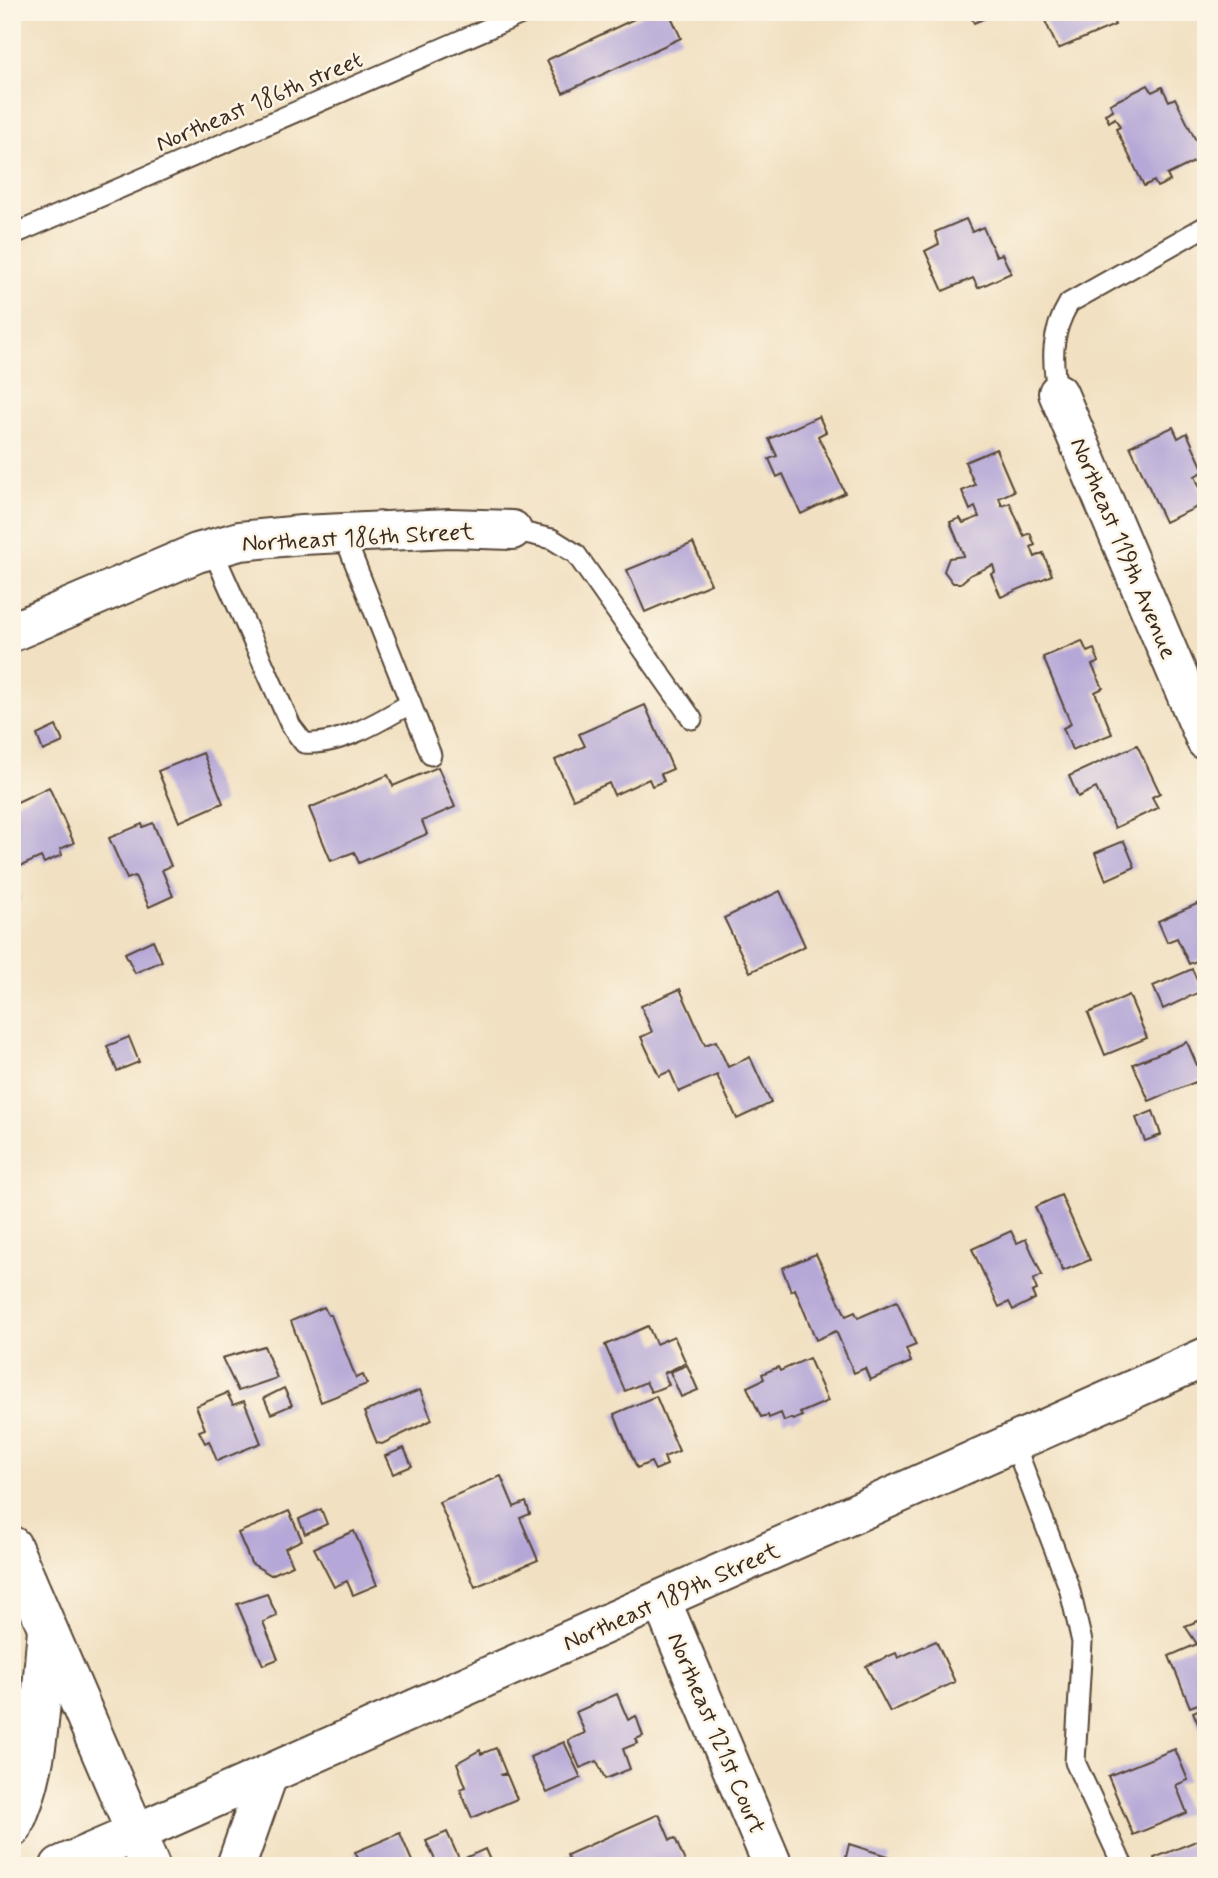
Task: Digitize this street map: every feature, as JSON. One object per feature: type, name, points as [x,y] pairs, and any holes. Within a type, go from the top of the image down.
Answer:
[{"type":"main road","name":"Northeast 119th Avenue","points":[[1058,393],[1206,741]]},
{"type":"main road","name":"Northeast 186th Street","points":[[12,632],[212,549],[240,541],[450,528],[512,530]]},
{"type":"main road","name":"Northeast 189th Street","points":[[60,1866],[143,1849],[268,1775],[1206,1357]]},
{"type":"main road","points":[[12,1546],[143,1849]]},
{"type":"main road","name":"Northeast 121st Court","points":[[661,1600],[774,1866]]},
{"type":"main road","points":[[12,1828],[25,1796],[33,1758],[47,1628]]},
{"type":"main road","points":[[236,1866],[268,1775]]},
{"type":"lane","name":"Northeast 186th street","points":[[12,235],[526,12]]},
{"type":"lane","points":[[1058,393],[1051,361],[1060,318],[1069,303],[1206,226]]},
{"type":"lane","points":[[512,530],[552,539],[576,554],[692,719]]},
{"type":"lane","points":[[343,533],[431,755]]},
{"type":"lane","points":[[212,549],[291,726],[303,743],[319,744],[383,720],[411,703]]},
{"type":"lane","points":[[1014,1443],[1069,1587],[1082,1642],[1075,1762],[1123,1866]]},
{"type":"building","points":[[649,12],[669,12],[681,38],[563,93],[547,60]]},
{"type":"building","points":[[969,12],[999,12],[974,23]]},
{"type":"building","points":[[1041,12],[1110,12],[1115,25],[1058,49]]},
{"type":"building","points":[[1148,85],[1152,92],[1162,87],[1169,101],[1175,98],[1204,157],[1167,175],[1170,181],[1157,187],[1154,181],[1144,186],[1116,129],[1120,127],[1115,118],[1109,122],[1105,114],[1113,110],[1110,104]]},
{"type":"building","points":[[966,219],[972,232],[983,227],[996,256],[1002,254],[1011,273],[978,288],[973,278],[943,291],[925,251],[939,244],[935,232]]},
{"type":"building","points":[[819,416],[826,432],[818,436],[845,493],[801,514],[783,474],[777,477],[769,459],[777,456],[769,439]]},
{"type":"building","points":[[1173,427],[1178,438],[1187,433],[1204,471],[1195,476],[1206,503],[1165,522],[1130,446]]},
{"type":"building","points":[[996,449],[1014,491],[999,498],[1002,506],[1010,503],[1024,536],[1030,533],[1035,545],[1031,547],[1035,557],[1043,553],[1052,575],[1001,597],[991,574],[995,572],[993,565],[970,575],[961,583],[953,583],[944,571],[949,558],[964,556],[950,522],[960,518],[963,523],[979,517],[975,507],[970,510],[962,491],[975,485],[965,462]]},
{"type":"building","points":[[693,543],[711,584],[645,612],[627,570]]},
{"type":"building","points":[[1082,641],[1087,652],[1094,649],[1099,662],[1092,665],[1103,688],[1095,692],[1112,734],[1072,750],[1063,728],[1071,724],[1043,657]]},
{"type":"building","points":[[645,705],[673,769],[661,774],[664,781],[652,786],[649,779],[614,795],[609,783],[573,799],[555,760],[585,746],[579,734]]},
{"type":"building","points":[[56,726],[63,742],[43,751],[37,735]]},
{"type":"building","points":[[1137,745],[1160,793],[1152,797],[1158,808],[1115,828],[1096,788],[1078,797],[1069,776]]},
{"type":"building","points":[[203,753],[223,803],[179,822],[158,771]]},
{"type":"building","points":[[438,767],[455,807],[422,821],[427,834],[359,863],[354,852],[331,861],[309,808],[388,775],[393,786]]},
{"type":"building","points":[[49,787],[74,843],[60,849],[62,855],[44,863],[41,857],[12,870],[13,804]]},
{"type":"building","points":[[153,823],[171,866],[162,870],[173,896],[149,907],[135,876],[127,879],[109,838],[142,824],[143,827]]},
{"type":"building","points":[[1124,841],[1135,867],[1106,880],[1095,853]]},
{"type":"building","points":[[12,880],[21,899],[12,903]]},
{"type":"building","points":[[780,891],[805,946],[750,972],[724,918]]},
{"type":"building","points":[[1206,900],[1206,957],[1189,964],[1177,938],[1167,942],[1158,921]]},
{"type":"building","points":[[153,940],[162,961],[135,973],[125,953]]},
{"type":"building","points":[[1192,969],[1202,991],[1163,1009],[1153,986]]},
{"type":"building","points":[[680,989],[705,1045],[716,1041],[728,1067],[750,1057],[771,1103],[737,1119],[717,1075],[679,1092],[670,1071],[659,1076],[641,1037],[652,1032],[641,1006]]},
{"type":"building","points":[[1129,995],[1147,1038],[1105,1055],[1088,1013]]},
{"type":"building","points":[[129,1037],[139,1062],[117,1071],[107,1046]]},
{"type":"building","points":[[1187,1042],[1203,1079],[1149,1101],[1133,1064]]},
{"type":"building","points":[[1153,1111],[1161,1135],[1145,1141],[1136,1118]]},
{"type":"building","points":[[1061,1195],[1090,1260],[1063,1271],[1035,1207]]},
{"type":"building","points":[[1011,1231],[1017,1243],[1026,1239],[1042,1275],[1033,1280],[1037,1290],[1032,1292],[1035,1299],[1013,1310],[1009,1302],[999,1307],[972,1249]]},
{"type":"building","points":[[816,1254],[846,1316],[855,1312],[858,1318],[897,1301],[916,1345],[906,1349],[911,1362],[870,1380],[865,1368],[854,1373],[836,1331],[816,1340],[795,1289],[791,1291],[782,1268]]},
{"type":"building","points":[[324,1307],[328,1315],[331,1315],[356,1378],[363,1375],[367,1384],[321,1402],[291,1321]]},
{"type":"building","points":[[648,1326],[656,1344],[674,1336],[686,1363],[664,1373],[669,1385],[651,1392],[646,1382],[625,1391],[605,1345]]},
{"type":"building","points":[[264,1346],[277,1378],[238,1391],[222,1358]]},
{"type":"building","points":[[809,1358],[828,1401],[800,1413],[802,1416],[793,1420],[791,1418],[784,1421],[781,1413],[769,1418],[768,1415],[761,1417],[747,1387],[764,1379],[762,1374],[778,1367],[780,1371]]},
{"type":"building","points":[[687,1365],[698,1390],[681,1397],[670,1372]]},
{"type":"building","points":[[284,1388],[292,1405],[271,1414],[264,1398]]},
{"type":"building","points":[[420,1390],[432,1420],[382,1444],[377,1443],[364,1412]]},
{"type":"building","points":[[227,1393],[233,1405],[244,1401],[261,1443],[217,1461],[209,1441],[205,1443],[199,1431],[205,1429],[196,1406]]},
{"type":"building","points":[[656,1396],[679,1451],[664,1457],[667,1465],[655,1470],[651,1462],[637,1468],[614,1414]]},
{"type":"building","points":[[404,1448],[412,1466],[393,1474],[385,1456]]},
{"type":"building","points":[[501,1476],[514,1507],[526,1502],[530,1514],[520,1518],[538,1560],[475,1587],[439,1502]]},
{"type":"building","points":[[321,1509],[327,1524],[305,1534],[299,1519]]},
{"type":"building","points":[[289,1511],[302,1540],[285,1548],[293,1565],[271,1575],[251,1563],[238,1533]]},
{"type":"building","points":[[354,1531],[377,1585],[353,1595],[347,1581],[334,1587],[314,1548]]},
{"type":"building","points":[[267,1594],[277,1616],[263,1622],[278,1659],[263,1665],[237,1604]]},
{"type":"building","points":[[1198,1621],[1206,1632],[1206,1701],[1190,1707],[1169,1656],[1197,1644],[1185,1626]]},
{"type":"building","points":[[936,1641],[955,1682],[890,1712],[866,1666],[896,1653],[898,1658]]},
{"type":"building","points":[[617,1694],[628,1720],[636,1716],[643,1736],[636,1739],[638,1743],[623,1749],[630,1769],[605,1779],[597,1761],[580,1768],[568,1740],[585,1733],[576,1712]]},
{"type":"building","points":[[1204,1707],[1206,1711],[1206,1743],[1193,1712]]},
{"type":"building","points":[[564,1742],[581,1778],[547,1793],[530,1757]]},
{"type":"building","points":[[496,1748],[506,1773],[500,1775],[507,1775],[517,1799],[472,1818],[460,1789],[466,1787],[457,1763],[480,1750],[481,1754]]},
{"type":"building","points":[[1175,1749],[1188,1780],[1176,1785],[1187,1813],[1133,1835],[1108,1776]]},
{"type":"building","points":[[659,1814],[670,1840],[675,1838],[686,1864],[572,1866],[567,1855]]},
{"type":"building","points":[[447,1832],[462,1865],[438,1866],[426,1841]]},
{"type":"building","points":[[400,1833],[414,1866],[355,1866],[353,1862],[359,1860],[355,1852]]},
{"type":"building","points":[[1206,1837],[1206,1866],[1157,1866],[1154,1858]]},
{"type":"building","points":[[849,1844],[890,1857],[887,1866],[844,1866]]},
{"type":"building","points":[[485,1849],[492,1865],[499,1862],[501,1866],[468,1866],[465,1858]]}]
